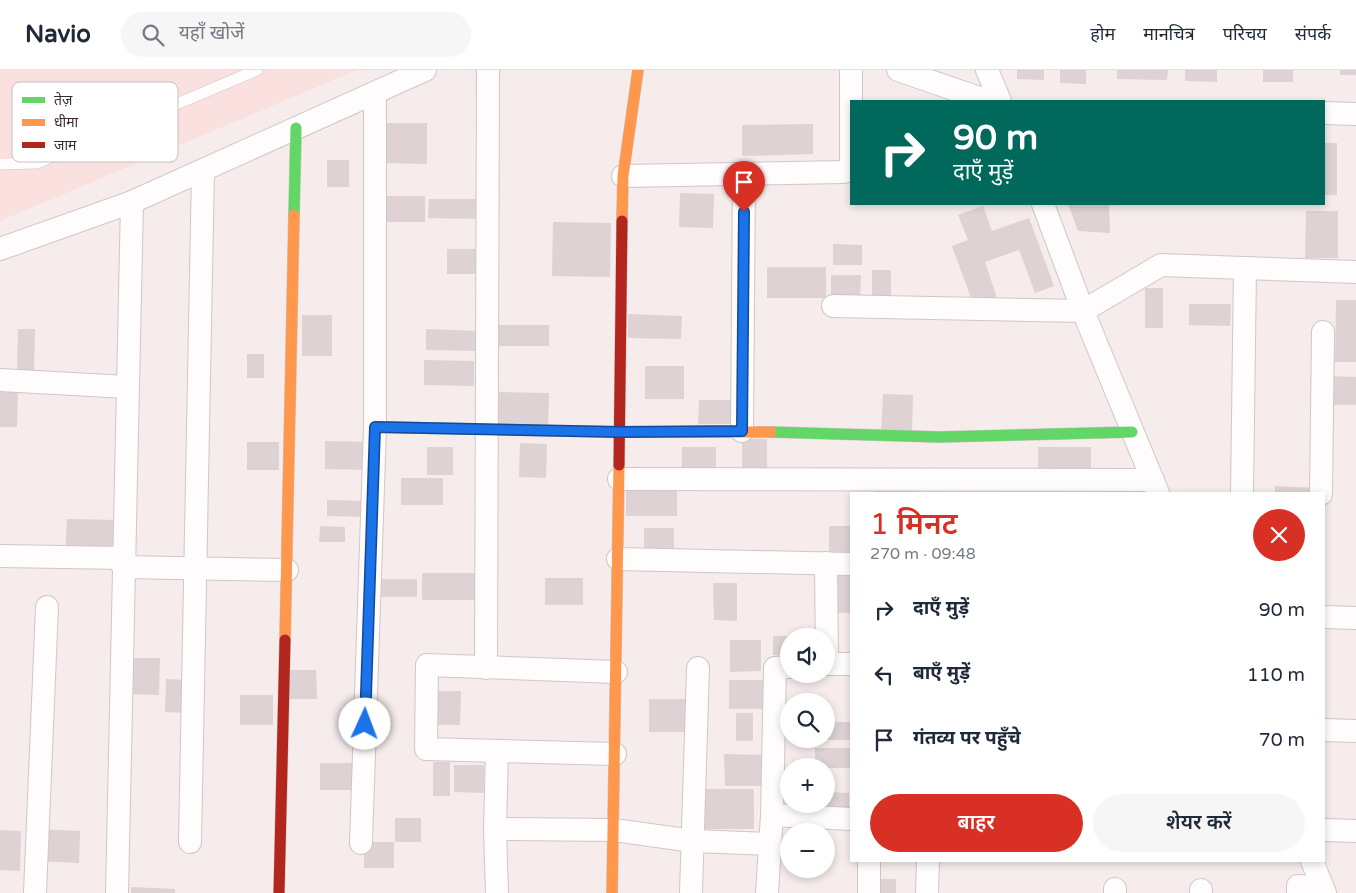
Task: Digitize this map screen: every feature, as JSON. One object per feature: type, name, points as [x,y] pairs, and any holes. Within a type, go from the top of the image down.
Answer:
[{"type":"street","points":[[0,249],[132,202],[425,70]]},
{"type":"street","points":[[486,668],[488,70]]},
{"type":"street","points":[[612,893],[623,176],[638,70]]},
{"type":"street","points":[[851,70],[851,100]]},
{"type":"street","points":[[898,70],[985,100]]},
{"type":"street","points":[[987,70],[1000,100]]},
{"type":"street","points":[[360,843],[375,427],[375,93]]},
{"type":"street","points":[[1325,113],[1356,114]]},
{"type":"street","points":[[279,893],[296,128]]},
{"type":"street","points":[[623,176],[844,172],[849,170],[850,167]]},
{"type":"street","points":[[190,842],[202,171]]},
{"type":"street","points":[[742,431],[744,174]]},
{"type":"street","points":[[117,893],[132,202]]},
{"type":"street","points":[[619,479],[1156,487],[1083,311],[1043,205]]},
{"type":"street","points":[[833,306],[1083,311],[1161,264],[1356,272]]},
{"type":"street","points":[[1242,492],[1245,268]]},
{"type":"street","points":[[1321,492],[1323,332]]},
{"type":"street","points":[[0,380],[127,387]]},
{"type":"street","points":[[375,427],[620,432],[742,431],[939,437],[1132,432]]},
{"type":"street","points":[[0,556],[123,562],[195,568],[287,570]]},
{"type":"street","points":[[618,559],[850,564]]},
{"type":"street","points":[[826,563],[827,628]]},
{"type":"street","points":[[35,893],[47,606]]},
{"type":"street","points":[[1325,617],[1356,618]]},
{"type":"street","points":[[835,663],[850,664]]},
{"type":"street","points":[[615,754],[426,749],[426,665],[616,672]]},
{"type":"street","points":[[767,893],[772,815],[775,668],[780,667]]},
{"type":"street","points":[[691,893],[698,668]]},
{"type":"street","points":[[1325,730],[1356,732]]},
{"type":"street","points":[[497,751],[495,829],[497,893]]},
{"type":"street","points":[[772,815],[850,820]]},
{"type":"street","points":[[495,829],[614,830],[693,841],[770,844]]},
{"type":"street","points":[[1325,830],[1356,831]]},
{"type":"street","points":[[869,862],[869,893]]},
{"type":"street","points":[[927,893],[928,862]]},
{"type":"street","points":[[1312,862],[1324,891]]},
{"type":"street","points":[[1298,893],[1298,886],[1324,891]]},
{"type":"lane","points":[[178,103],[258,70]]},
{"type":"lane","points":[[0,164],[36,162]]},
{"type":"shaded area","points":[[0,70],[357,70],[178,146],[178,82],[12,82],[12,162],[139,162],[0,221]]},
{"type":"building","points":[[1017,70],[1044,70],[1044,80],[1017,79]]},
{"type":"building","points":[[1060,70],[1086,70],[1086,84],[1060,83]]},
{"type":"building","points":[[1117,70],[1168,70],[1167,80],[1117,79]]},
{"type":"building","points":[[1185,70],[1217,70],[1217,82],[1185,81]]},
{"type":"building","points":[[1263,70],[1293,70],[1293,82],[1263,82]]},
{"type":"building","points":[[1340,70],[1356,70],[1356,75],[1340,75]]},
{"type":"building","points":[[381,123],[427,123],[427,164],[381,163]]},
{"type":"building","points":[[813,124],[813,154],[742,156],[742,125]]},
{"type":"building","points":[[1325,143],[1337,143],[1337,195],[1325,195]]},
{"type":"building","points":[[327,160],[349,160],[349,187],[327,187]]},
{"type":"building","points":[[680,193],[714,194],[713,228],[679,227]]},
{"type":"building","points":[[380,196],[425,196],[425,222],[380,222]]},
{"type":"building","points":[[429,199],[480,199],[480,219],[428,218]]},
{"type":"building","points":[[1068,205],[1109,205],[1110,233],[1078,231]]},
{"type":"building","points":[[983,206],[992,231],[1029,218],[1054,286],[1035,293],[1019,250],[985,262],[997,298],[972,301],[952,246],[968,240],[958,215]]},
{"type":"building","points":[[1306,211],[1338,211],[1338,258],[1305,258]]},
{"type":"building","points":[[553,222],[611,223],[610,277],[552,276]]},
{"type":"building","points":[[833,244],[862,245],[862,265],[833,265]]},
{"type":"building","points":[[447,249],[483,249],[483,274],[447,274]]},
{"type":"building","points":[[767,267],[826,267],[826,298],[767,298]]},
{"type":"building","points":[[872,270],[891,270],[891,298],[872,298]]},
{"type":"building","points":[[831,275],[861,275],[860,298],[831,298]]},
{"type":"building","points":[[1145,288],[1163,288],[1163,328],[1145,328]]},
{"type":"building","points":[[1336,300],[1356,300],[1356,362],[1335,362]]},
{"type":"building","points":[[1189,304],[1231,304],[1230,326],[1189,325]]},
{"type":"building","points":[[628,314],[682,316],[681,339],[628,338]]},
{"type":"building","points":[[302,315],[332,315],[332,356],[302,356]]},
{"type":"building","points":[[494,325],[549,325],[549,346],[494,346]]},
{"type":"building","points":[[18,329],[35,329],[34,372],[17,371]]},
{"type":"building","points":[[426,329],[481,331],[480,351],[426,350]]},
{"type":"building","points":[[247,354],[264,354],[264,378],[247,378]]},
{"type":"building","points":[[424,360],[474,361],[474,386],[424,385]]},
{"type":"building","points":[[645,366],[684,366],[684,399],[645,399]]},
{"type":"building","points":[[1325,376],[1356,377],[1356,405],[1325,405]]},
{"type":"building","points":[[0,387],[18,387],[17,427],[0,427]]},
{"type":"building","points":[[499,392],[549,393],[548,425],[498,424]]},
{"type":"building","points":[[883,394],[913,395],[912,434],[881,433]]},
{"type":"building","points":[[699,400],[736,400],[736,424],[698,424]]},
{"type":"building","points":[[742,439],[767,439],[767,476],[742,476]]},
{"type":"building","points":[[325,441],[370,442],[370,470],[325,469]]},
{"type":"building","points":[[247,442],[279,442],[279,470],[247,470]]},
{"type":"building","points":[[520,443],[547,444],[546,478],[519,477]]},
{"type":"building","points":[[427,447],[453,447],[453,475],[427,475]]},
{"type":"building","points":[[682,447],[716,447],[716,474],[682,474]]},
{"type":"building","points":[[1038,447],[1091,447],[1091,476],[1038,476]]},
{"type":"building","points":[[401,478],[443,478],[443,505],[401,505]]},
{"type":"building","points":[[626,486],[677,487],[677,516],[626,516]]},
{"type":"building","points":[[1275,486],[1319,488],[1319,492],[1275,492]]},
{"type":"building","points":[[875,488],[915,489],[915,492],[875,492]]},
{"type":"building","points":[[327,500],[370,501],[369,517],[327,516]]},
{"type":"building","points":[[67,519],[118,520],[116,556],[65,554]]},
{"type":"building","points":[[320,526],[345,527],[345,542],[319,542]]},
{"type":"building","points":[[829,526],[850,526],[850,559],[829,559]]},
{"type":"building","points":[[644,528],[674,528],[674,551],[644,551]]},
{"type":"building","points":[[829,572],[850,572],[850,613],[829,613]]},
{"type":"building","points":[[422,573],[480,573],[480,600],[422,600]]},
{"type":"building","points":[[545,578],[583,578],[583,605],[545,605]]},
{"type":"building","points":[[377,579],[417,579],[417,597],[377,597]]},
{"type":"building","points":[[713,583],[737,583],[737,621],[714,620]]},
{"type":"building","points":[[773,636],[780,636],[780,655],[773,655]]},
{"type":"building","points":[[730,640],[761,640],[761,671],[730,672]]},
{"type":"building","points":[[125,658],[160,658],[159,695],[124,694]]},
{"type":"building","points":[[286,670],[316,670],[317,699],[286,699]]},
{"type":"building","points":[[166,679],[190,680],[190,713],[165,712]]},
{"type":"building","points":[[729,680],[769,680],[769,709],[729,709]]},
{"type":"building","points":[[431,691],[461,691],[460,725],[431,725]]},
{"type":"building","points":[[240,695],[273,695],[273,725],[240,725]]},
{"type":"building","points":[[649,699],[689,699],[689,732],[649,732]]},
{"type":"building","points":[[736,713],[753,713],[753,741],[736,741]]},
{"type":"building","points":[[835,722],[850,722],[850,740],[835,740]]},
{"type":"building","points":[[815,748],[850,748],[850,768],[835,768],[835,758],[815,758]]},
{"type":"building","points":[[724,754],[764,755],[764,786],[725,786]]},
{"type":"building","points":[[433,762],[450,762],[450,796],[433,796]]},
{"type":"building","points":[[320,763],[357,763],[357,790],[320,790]]},
{"type":"building","points":[[454,765],[484,765],[484,793],[454,792]]},
{"type":"building","points":[[701,789],[754,789],[754,829],[701,829]]},
{"type":"building","points":[[835,792],[849,793],[849,816],[806,816],[806,813],[835,813]]},
{"type":"building","points":[[395,818],[421,818],[421,842],[395,842]]},
{"type":"building","points":[[39,829],[80,831],[79,863],[37,861]]},
{"type":"building","points":[[0,830],[21,831],[20,871],[0,870]]},
{"type":"building","points":[[364,842],[394,842],[394,868],[364,868]]},
{"type":"building","points":[[874,879],[896,879],[896,893],[874,893]]},
{"type":"building","points":[[131,887],[175,889],[175,893],[131,893]]},
{"type":"traffic: fast","points":[[294,215],[296,128]]},
{"type":"traffic: fast","points":[[771,432],[939,437],[1132,432]]},
{"type":"traffic: slow","points":[[622,221],[623,176],[638,70]]},
{"type":"traffic: slow","points":[[285,640],[294,215]]},
{"type":"traffic: slow","points":[[375,427],[620,432],[771,432]]},
{"type":"traffic: slow","points":[[612,893],[619,465]]},
{"type":"traffic: jam","points":[[619,465],[622,221]]},
{"type":"traffic: jam","points":[[279,893],[285,640]]},
{"type":"route","points":[[365,724],[375,427],[620,432],[742,431],[744,212]]}]
